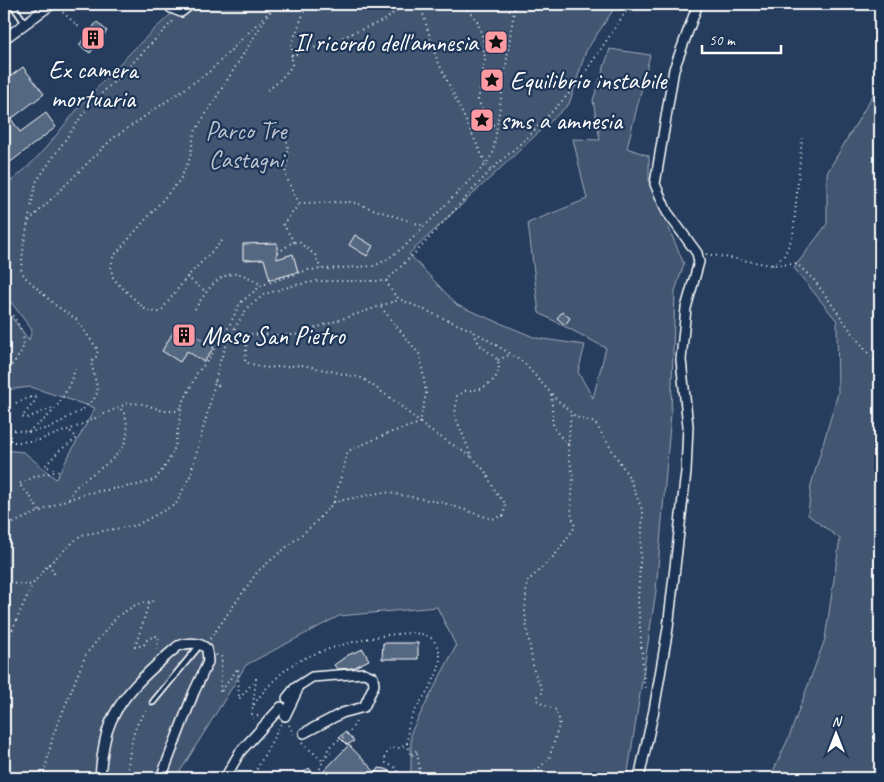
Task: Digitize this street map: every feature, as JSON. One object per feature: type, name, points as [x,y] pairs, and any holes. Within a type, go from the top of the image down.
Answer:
[{"type":"street","points":[[4,39],[53,4]]},
{"type":"street","points":[[169,4],[171,8],[182,12],[191,4]]},
{"type":"street","points":[[639,778],[654,710],[668,628],[686,472],[688,426],[680,360],[686,308],[699,262],[697,253],[667,212],[655,184],[674,69],[698,4]]},
{"type":"street","points":[[100,778],[108,730],[121,703],[141,680],[178,646],[186,644],[204,648],[208,662],[161,778]]},
{"type":"street","points":[[288,698],[294,688],[312,678],[328,675],[368,674],[373,677],[374,682],[364,707],[342,713],[304,733]]},
{"type":"street","points":[[225,778],[240,752],[280,713],[301,684]]},
{"type":"lane","points":[[12,4],[25,23]]},
{"type":"lane","points":[[153,702],[204,648]]},
{"type":"path","points":[[53,4],[80,28]]},
{"type":"path","points":[[29,221],[112,139],[209,72],[271,10],[281,4]]},
{"type":"path","points":[[268,90],[292,66],[292,43],[307,4]]},
{"type":"path","points":[[292,56],[385,20],[398,9],[400,4]]},
{"type":"path","points":[[420,4],[436,57],[486,164],[491,170]]},
{"type":"path","points":[[459,4],[470,12],[477,21],[483,38],[485,61],[478,100],[487,120],[496,127]]},
{"type":"path","points":[[4,528],[69,499],[88,493],[155,480],[167,464],[174,447],[182,405],[196,373],[209,359],[229,326],[240,303],[262,285],[308,270],[374,266],[386,260],[405,246],[486,164],[493,153],[515,4]]},
{"type":"path","points":[[4,648],[32,585],[49,564],[81,535],[137,525],[176,504],[190,476],[220,361],[231,334],[248,307],[265,294],[295,285],[319,281],[386,281],[420,248],[491,170],[531,134],[576,86],[631,4]]},
{"type":"path","points":[[222,241],[187,277],[160,312],[147,311],[117,283],[110,269],[114,257],[180,180],[190,158],[194,133],[271,10]]},
{"type":"path","points":[[4,429],[28,432],[55,426],[81,411],[94,399],[98,391],[92,362],[98,350],[76,319],[55,305],[24,276],[21,269],[36,182],[90,104],[182,12]]},
{"type":"path","points":[[268,131],[274,125],[280,128],[286,136],[288,164],[285,172],[294,195],[300,203]]},
{"type":"path","points":[[772,266],[784,256],[794,236],[802,138]]},
{"type":"path","points":[[294,243],[283,224],[300,203],[352,202],[424,226]]},
{"type":"path","points":[[278,253],[291,243],[299,242],[315,255],[321,269]]},
{"type":"path","points":[[697,253],[772,266],[797,264],[816,282],[880,368]]},
{"type":"path","points":[[196,309],[206,292],[226,275],[241,274],[262,285]]},
{"type":"path","points":[[187,277],[206,292]]},
{"type":"path","points":[[386,281],[399,299],[472,331],[524,363],[576,417],[594,423],[629,477],[643,512],[638,600],[644,682],[647,691]]},
{"type":"path","points":[[231,334],[295,335],[399,299]]},
{"type":"path","points":[[4,303],[20,326],[23,338],[22,349],[4,376]]},
{"type":"path","points":[[380,306],[420,355],[426,393],[420,423]]},
{"type":"path","points":[[472,331],[479,344],[498,360],[499,369],[496,379],[481,389],[465,391],[457,396],[455,416],[472,457]]},
{"type":"path","points":[[247,334],[245,362],[265,368],[302,365],[362,378],[396,402],[420,423],[472,457],[485,471],[496,493],[506,504],[503,516],[492,518],[444,503],[384,492],[334,502]]},
{"type":"path","points":[[498,360],[511,354]]},
{"type":"path","points":[[28,432],[47,417],[55,407],[72,379],[75,369]]},
{"type":"path","points":[[215,381],[220,388]]},
{"type":"path","points":[[551,393],[550,421],[557,434],[569,445]]},
{"type":"path","points":[[16,403],[37,395],[35,401],[22,417],[27,418],[55,407]]},
{"type":"path","points":[[4,442],[39,440],[69,430],[128,403],[133,402],[163,411],[177,411],[182,405]]},
{"type":"path","points":[[69,499],[75,487],[112,460],[124,442],[128,434],[125,414],[119,407]]},
{"type":"path","points":[[528,778],[549,759],[560,722],[556,710],[537,700],[537,697],[543,692],[534,671],[524,612],[527,582],[555,556],[575,527],[571,513],[573,478],[569,445],[571,412]]},
{"type":"path","points":[[252,778],[280,713],[268,713],[252,718],[256,679],[239,699],[238,668],[220,693],[222,657],[204,648],[258,571],[313,525],[334,502],[348,451],[389,433],[420,423]]},
{"type":"path","points":[[39,511],[30,496],[19,484],[36,476],[58,472],[45,466],[59,451],[77,438],[69,430]]},
{"type":"path","points":[[49,564],[54,575]]},
{"type":"path","points":[[4,584],[32,585]]},
{"type":"path","points":[[44,778],[53,736],[86,654],[118,616],[137,604],[153,601],[150,603],[135,646],[144,645],[149,638],[156,636],[159,638],[154,660]]},
{"type":"path","points":[[253,708],[273,683],[295,663],[317,653],[382,635],[405,633],[429,636],[437,645],[440,661],[437,674],[419,702],[408,725],[407,743],[411,756],[417,750],[420,772],[431,778]]},
{"type":"path","points":[[127,778],[135,731],[140,720],[153,702]]},
{"type":"path","points":[[316,778],[329,747],[349,733],[364,707]]},
{"type":"path","points":[[400,778],[396,768],[386,763],[385,757],[390,748],[400,748],[407,743]]},
{"type":"path","points":[[325,758],[331,752]]},
{"type":"green space","name":"Parco Tre Castagni","points":[[183,4],[617,4],[586,51],[569,104],[409,254],[457,305],[536,338],[585,345],[578,372],[593,398],[606,348],[539,313],[528,223],[587,199],[573,139],[600,140],[593,100],[610,49],[650,55],[627,148],[649,156],[649,182],[684,264],[675,291],[671,413],[656,591],[627,778],[409,778],[411,776],[411,732],[456,646],[437,607],[339,616],[246,665],[176,778],[4,778],[4,450],[24,452],[56,479],[95,408],[31,387],[4,390],[4,307],[29,340],[32,330],[4,293],[4,186],[37,158],[83,103],[119,65]]},
{"type":"green space","points":[[880,83],[880,778],[770,778],[789,737],[825,639],[840,539],[808,515],[811,485],[838,393],[837,321],[794,268],[827,224],[827,173]]},
{"type":"building","name":"Ex camera mortuaria","points":[[97,22],[107,31],[90,53],[79,45]]},
{"type":"building","points":[[23,67],[44,94],[11,119],[20,132],[46,113],[56,127],[4,167],[4,81]]},
{"type":"building","points":[[355,235],[373,246],[367,256],[349,245]]},
{"type":"building","points":[[277,243],[277,259],[293,254],[298,272],[270,280],[264,259],[243,260],[243,244]]},
{"type":"building","points":[[562,312],[570,318],[565,325],[557,318]]},
{"type":"building","name":"Maso San Pietro","points":[[178,324],[214,347],[204,362],[187,351],[180,362],[162,351]]},
{"type":"building","points":[[383,643],[418,643],[418,659],[382,659]]},
{"type":"building","points":[[363,649],[369,660],[353,668],[337,669],[334,665],[348,655]]},
{"type":"building","points":[[346,732],[354,741],[347,745],[339,737]]},
{"type":"building","points":[[349,745],[376,773],[379,768],[386,769],[399,778],[317,778]]},
{"type":"building","points":[[309,768],[317,778],[297,778]]},
{"type":"place","name":"Ex camera mortuaria","points":[[93,38]]},
{"type":"place","name":"Il ricordo dell'amnesia","points":[[496,42]]},
{"type":"place","name":"Equilibrio instabile","points":[[492,80]]},
{"type":"place","name":"sms a amnesia","points":[[482,120]]},
{"type":"place","name":"Maso San Pietro","points":[[184,335]]}]
